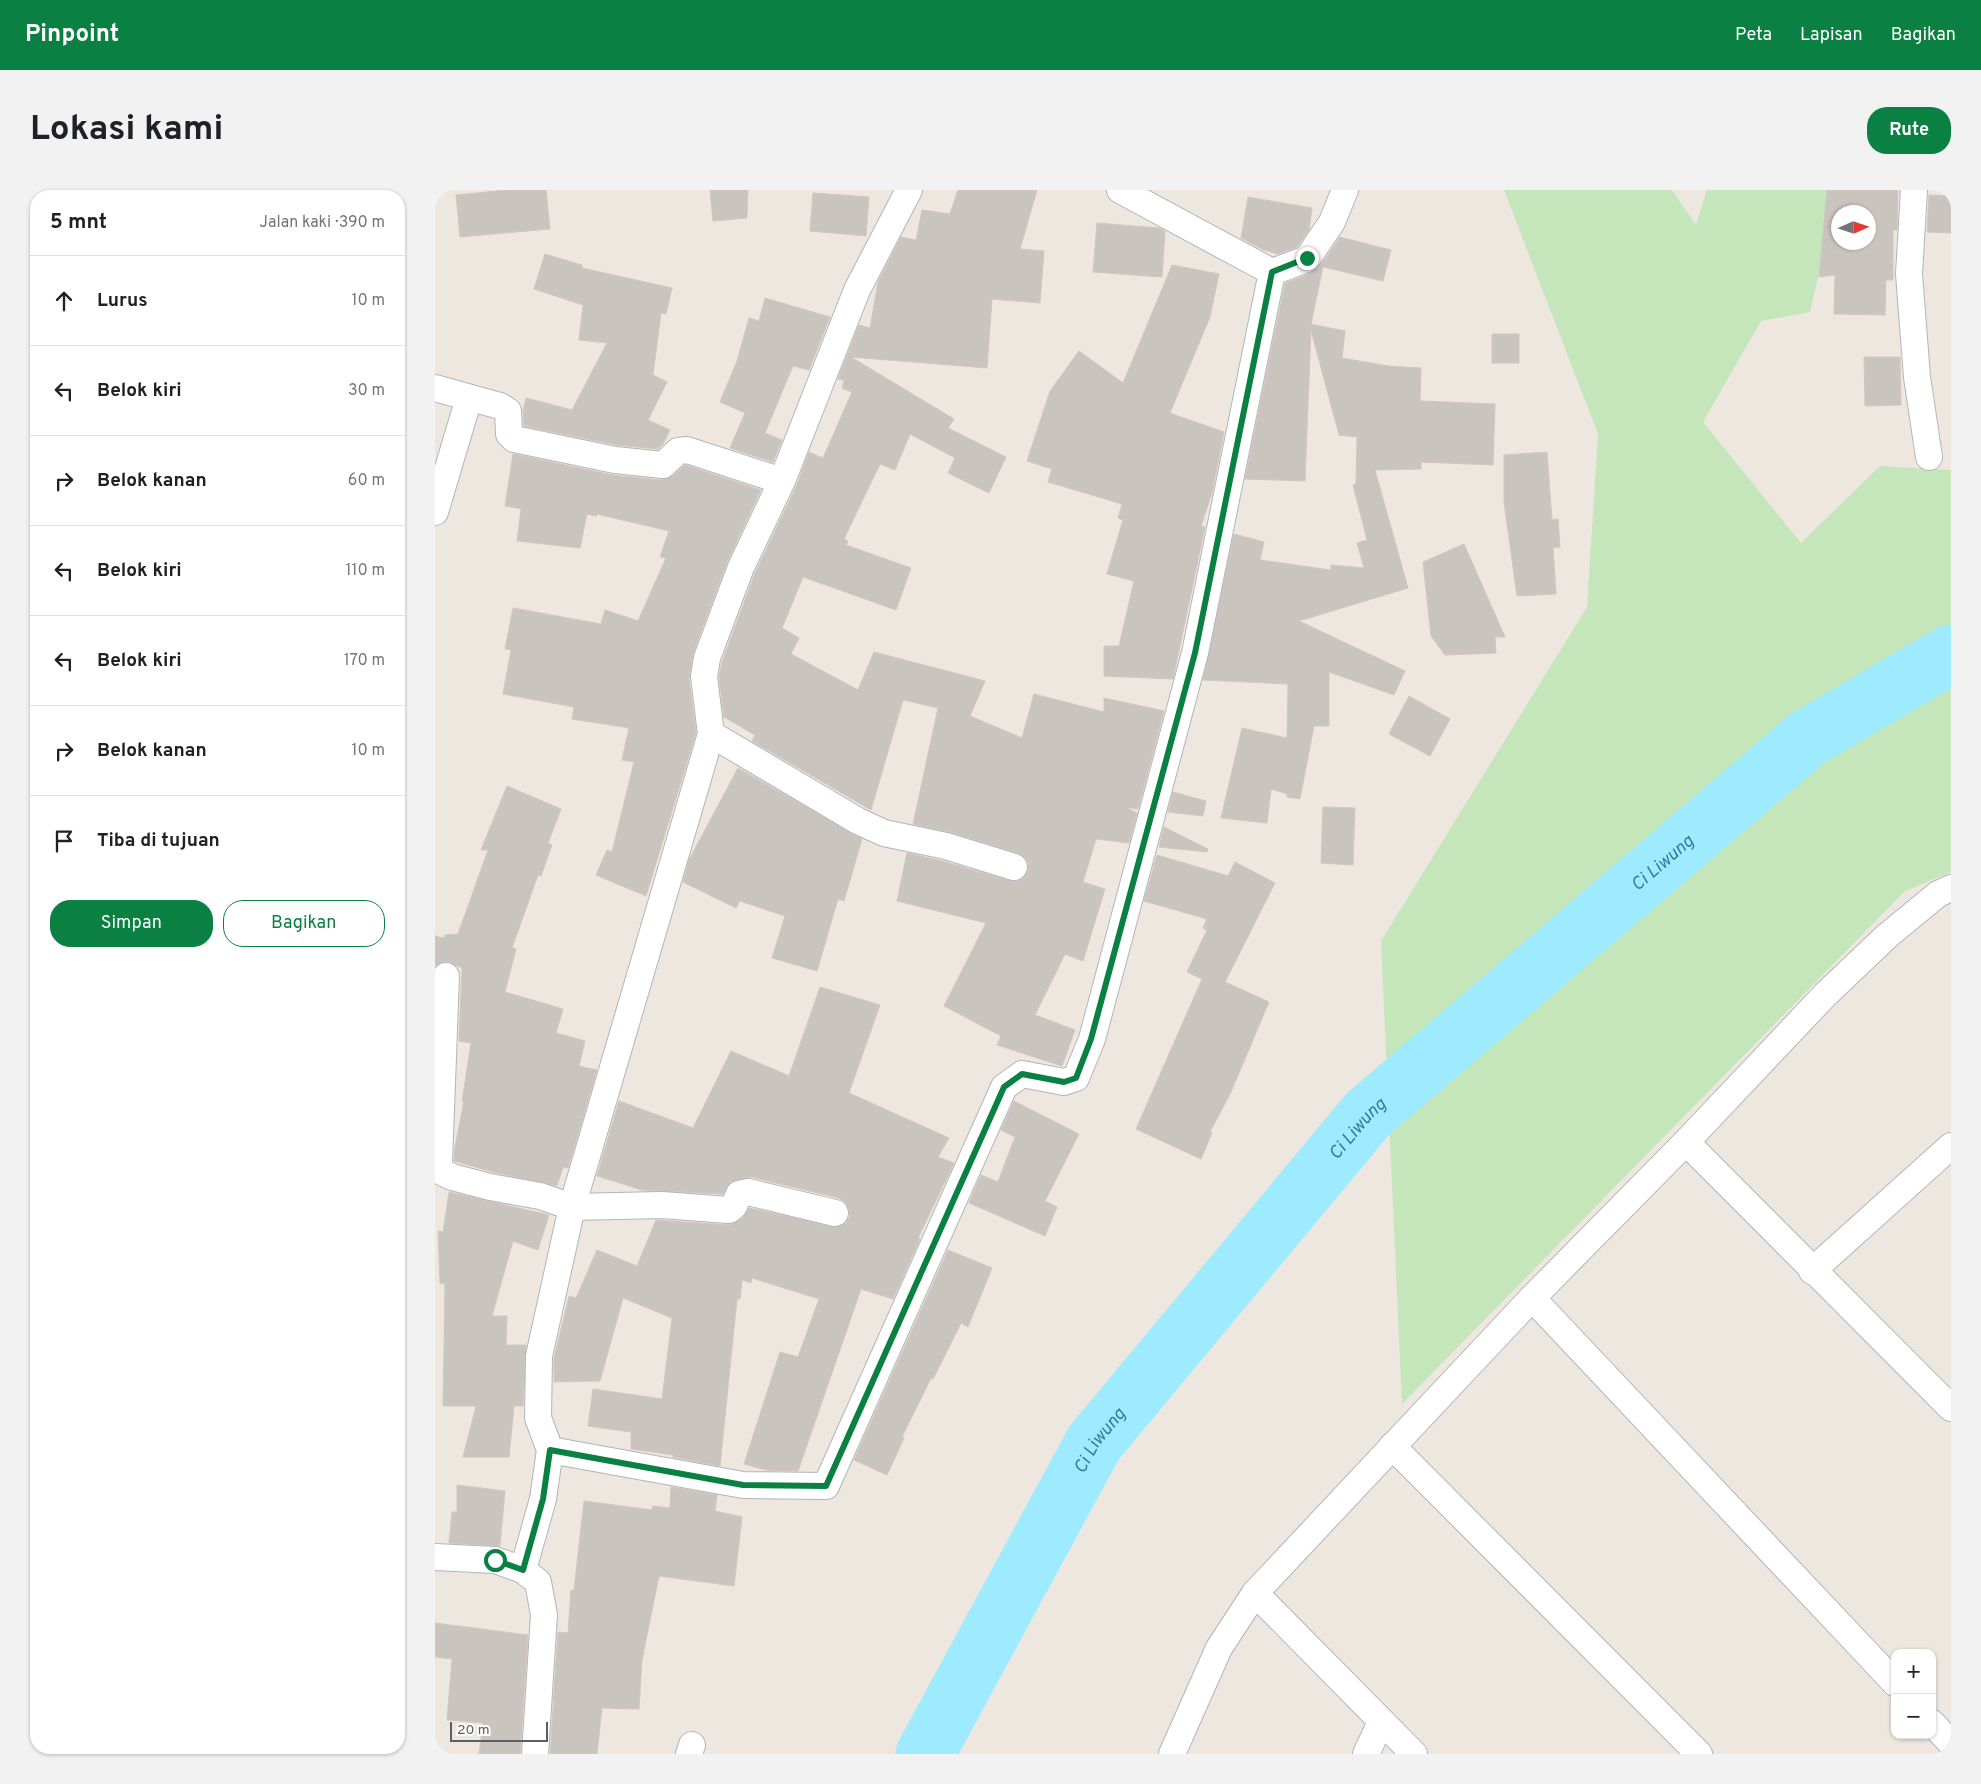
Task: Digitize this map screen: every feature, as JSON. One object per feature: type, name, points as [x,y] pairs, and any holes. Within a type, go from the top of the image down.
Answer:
[{"type":"street","points":[[523,1570],[543,1499],[550,1450],[538,1418],[539,1356],[572,1207],[711,734],[704,677],[707,658],[741,567],[782,481],[857,290],[909,190]]},
{"type":"street","points":[[1120,190],[1272,272]]},
{"type":"street","points":[[1272,272],[1307,258],[1332,222],[1345,190]]},
{"type":"street","points":[[1914,190],[1909,274],[1917,377],[1929,457]]},
{"type":"street","points":[[550,1450],[743,1485],[826,1486],[1004,1087],[1022,1074],[1064,1082],[1076,1078],[1091,1039],[1195,653],[1272,272]]},
{"type":"street","points":[[435,388],[500,406],[508,412],[509,434],[515,439],[615,460],[663,465],[670,461],[678,451],[687,450],[782,481]]},
{"type":"street","points":[[435,512],[469,398]]},
{"type":"street","points":[[711,734],[859,821],[884,833],[946,846],[1014,866]]},
{"type":"street","points":[[1172,1754],[1219,1648],[1255,1593],[1532,1298],[1686,1142],[1825,995],[1887,936],[1938,894],[1951,888]]},
{"type":"street","points":[[446,976],[439,1162],[442,1172],[452,1178],[540,1196],[572,1207],[662,1205],[729,1210],[734,1206],[739,1194],[748,1192],[835,1214]]},
{"type":"street","points":[[1686,1142],[1812,1271],[1950,1406]]},
{"type":"street","points":[[1812,1271],[1951,1146]]},
{"type":"street","points":[[1532,1298],[1891,1679]]},
{"type":"street","points":[[1392,1446],[1699,1754]]},
{"type":"street","points":[[435,1557],[495,1560],[523,1570],[538,1582],[544,1615],[535,1754]]},
{"type":"street","points":[[1255,1593],[1414,1754]]},
{"type":"street","points":[[1366,1754],[1381,1722]]},
{"type":"street","points":[[1936,1727],[1951,1743]]},
{"type":"green space","points":[[1504,190],[1672,190],[1696,225],[1707,190],[1838,190],[1835,205],[1831,205],[1831,220],[1810,312],[1761,321],[1703,422],[1801,543],[1880,466],[1951,470],[1951,872],[1905,891],[1402,1404],[1381,941],[1587,607],[1598,434]]},
{"type":"building","points":[[507,190],[546,190],[550,229],[460,237],[456,195]]},
{"type":"building","points":[[710,190],[748,190],[747,218],[713,221]]},
{"type":"building","points":[[958,190],[1037,190],[1020,249],[1044,251],[1040,303],[992,299],[987,368],[851,357],[954,419],[948,428],[1006,457],[989,493],[948,473],[955,458],[910,434],[895,470],[880,464],[844,539],[848,541],[846,545],[911,568],[896,610],[803,577],[782,628],[799,638],[791,654],[858,690],[874,652],[985,681],[970,716],[1022,738],[1034,694],[1104,712],[1104,698],[1164,711],[1138,809],[1125,807],[1137,813],[1129,843],[1096,839],[1083,882],[1105,889],[1083,961],[1065,954],[1035,1015],[1075,1030],[1062,1066],[997,1045],[1001,1036],[944,1006],[986,923],[897,901],[907,853],[1010,881],[1017,882],[1024,878],[1028,871],[1029,864],[1025,857],[1018,853],[950,832],[913,824],[938,708],[903,700],[871,810],[752,741],[755,735],[724,717],[719,677],[722,662],[755,573],[796,487],[809,452],[823,458],[852,392],[842,388],[844,380],[838,379],[859,325],[870,328],[878,282],[901,237],[916,240],[922,210],[950,214]]},
{"type":"building","points":[[1827,190],[1898,190],[1897,230],[1893,230],[1893,280],[1886,280],[1885,315],[1834,314],[1835,275],[1819,277]]},
{"type":"building","points":[[813,193],[869,197],[866,236],[810,231]]},
{"type":"building","points":[[1929,195],[1951,196],[1951,233],[1927,232]]},
{"type":"building","points":[[1248,197],[1312,208],[1309,230],[1297,247],[1278,254],[1264,250],[1241,238]]},
{"type":"building","points":[[1097,223],[1159,228],[1165,231],[1162,277],[1093,272]]},
{"type":"building","points":[[1340,237],[1391,250],[1383,281],[1323,267],[1311,324],[1345,331],[1342,358],[1388,366],[1421,368],[1420,401],[1495,404],[1493,465],[1421,462],[1421,469],[1375,470],[1408,588],[1299,621],[1405,671],[1394,695],[1329,672],[1329,726],[1314,726],[1300,799],[1287,797],[1287,794],[1271,789],[1267,823],[1221,818],[1242,728],[1287,738],[1288,684],[1203,680],[1234,534],[1264,542],[1260,560],[1331,570],[1331,565],[1364,568],[1357,543],[1367,540],[1353,485],[1356,484],[1357,437],[1339,435],[1311,330],[1305,481],[1245,479],[1285,283],[1312,273],[1319,268]]},
{"type":"building","points":[[545,254],[582,265],[582,268],[672,288],[666,314],[661,313],[653,375],[667,382],[648,420],[670,430],[663,444],[658,449],[617,445],[524,426],[523,410],[526,398],[572,410],[607,343],[579,340],[583,305],[534,289]]},
{"type":"building","points":[[1172,265],[1219,274],[1210,317],[1170,413],[1224,432],[1212,493],[1201,526],[1205,527],[1173,679],[1104,676],[1104,646],[1119,646],[1134,581],[1107,574],[1123,520],[1118,518],[1122,504],[1048,482],[1052,469],[1027,461],[1050,391],[1079,351],[1123,383]]},
{"type":"building","points":[[765,298],[830,317],[809,370],[793,366],[765,433],[782,440],[773,462],[730,448],[745,413],[720,402],[737,361],[749,318],[759,321]]},
{"type":"building","points":[[1492,334],[1519,334],[1519,363],[1492,363]]},
{"type":"building","points":[[1864,357],[1900,357],[1901,405],[1865,406]]},
{"type":"building","points":[[1547,452],[1552,520],[1558,519],[1560,547],[1553,548],[1556,594],[1517,596],[1504,502],[1504,455]]},
{"type":"building","points":[[513,454],[612,475],[661,480],[673,476],[685,465],[761,490],[727,562],[693,653],[689,679],[696,733],[646,896],[596,875],[607,850],[612,852],[634,762],[622,760],[629,728],[572,719],[574,707],[503,694],[511,650],[505,649],[513,608],[601,624],[605,610],[638,621],[666,558],[660,557],[669,531],[597,514],[596,516],[587,514],[580,548],[517,541],[521,509],[505,506]]},
{"type":"building","points":[[1464,544],[1505,637],[1495,637],[1496,653],[1445,655],[1431,636],[1423,562]]},
{"type":"building","points":[[1409,696],[1450,719],[1430,756],[1389,734]]},
{"type":"building","points":[[738,768],[862,839],[844,901],[838,899],[817,971],[772,958],[785,916],[740,901],[736,908],[683,882],[689,860]]},
{"type":"building","points":[[507,786],[561,809],[548,843],[552,845],[541,876],[538,875],[512,948],[516,949],[505,992],[563,1009],[556,1033],[585,1041],[579,1066],[597,1070],[568,1168],[563,1167],[557,1186],[454,1161],[471,1043],[459,1041],[462,968],[447,961],[435,966],[435,936],[444,938],[445,935],[458,934],[488,850],[481,850]]},
{"type":"building","points":[[1173,792],[1206,801],[1203,816],[1168,812]]},
{"type":"building","points":[[1323,807],[1355,808],[1353,865],[1321,863]]},
{"type":"building","points":[[1164,827],[1208,849],[1207,852],[1159,847]]},
{"type":"building","points":[[1157,855],[1228,876],[1235,862],[1275,883],[1225,982],[1269,1002],[1231,1092],[1210,1132],[1212,1133],[1201,1159],[1136,1129],[1202,979],[1187,972],[1207,930],[1203,928],[1207,919],[1144,901]]},
{"type":"building","points":[[820,987],[880,1005],[849,1093],[949,1138],[938,1157],[954,1163],[918,1238],[920,1239],[893,1299],[861,1289],[798,1471],[766,1470],[744,1464],[780,1352],[798,1357],[819,1299],[752,1278],[751,1283],[742,1280],[740,1299],[737,1299],[720,1466],[673,1457],[673,1455],[631,1449],[631,1432],[588,1426],[593,1389],[662,1399],[672,1318],[623,1298],[600,1381],[554,1382],[554,1358],[569,1296],[576,1298],[597,1250],[637,1266],[656,1220],[729,1225],[743,1218],[749,1208],[839,1227],[846,1223],[850,1216],[846,1203],[839,1198],[751,1177],[730,1182],[723,1194],[642,1190],[597,1176],[619,1101],[693,1128],[731,1051],[789,1076]]},
{"type":"building","points":[[1014,1101],[1079,1134],[1045,1201],[1057,1207],[1045,1236],[969,1203],[981,1175],[998,1182],[1015,1137],[1001,1130]]},
{"type":"building","points":[[449,1192],[549,1215],[538,1250],[513,1241],[492,1316],[507,1316],[506,1345],[526,1345],[523,1406],[514,1406],[509,1457],[463,1457],[476,1406],[443,1406],[445,1284],[440,1283],[438,1231],[443,1232]]},
{"type":"building","points":[[948,1250],[992,1268],[968,1327],[961,1323],[902,1437],[904,1438],[887,1475],[854,1460]]},
{"type":"building","points":[[457,1485],[505,1491],[500,1546],[449,1543],[452,1512],[457,1512]]},
{"type":"building","points":[[671,1487],[717,1495],[715,1511],[742,1517],[734,1586],[659,1576],[642,1660],[639,1709],[602,1708],[597,1754],[550,1754],[558,1632],[568,1633],[571,1590],[574,1590],[584,1501],[652,1510],[653,1506],[670,1508]]},
{"type":"building","points":[[435,1623],[528,1635],[520,1754],[479,1754],[483,1723],[447,1720],[452,1659],[435,1657]]},
{"type":"waterway","name":"Ci Liwung","points":[[925,1754],[1094,1443],[1368,1114],[1808,738],[1951,654]]},
{"type":"route","points":[[495,1560],[523,1570],[543,1499],[550,1450],[743,1485],[826,1486],[1004,1087],[1022,1074],[1064,1082],[1076,1078],[1091,1039],[1195,653],[1272,272],[1307,258]]}]
